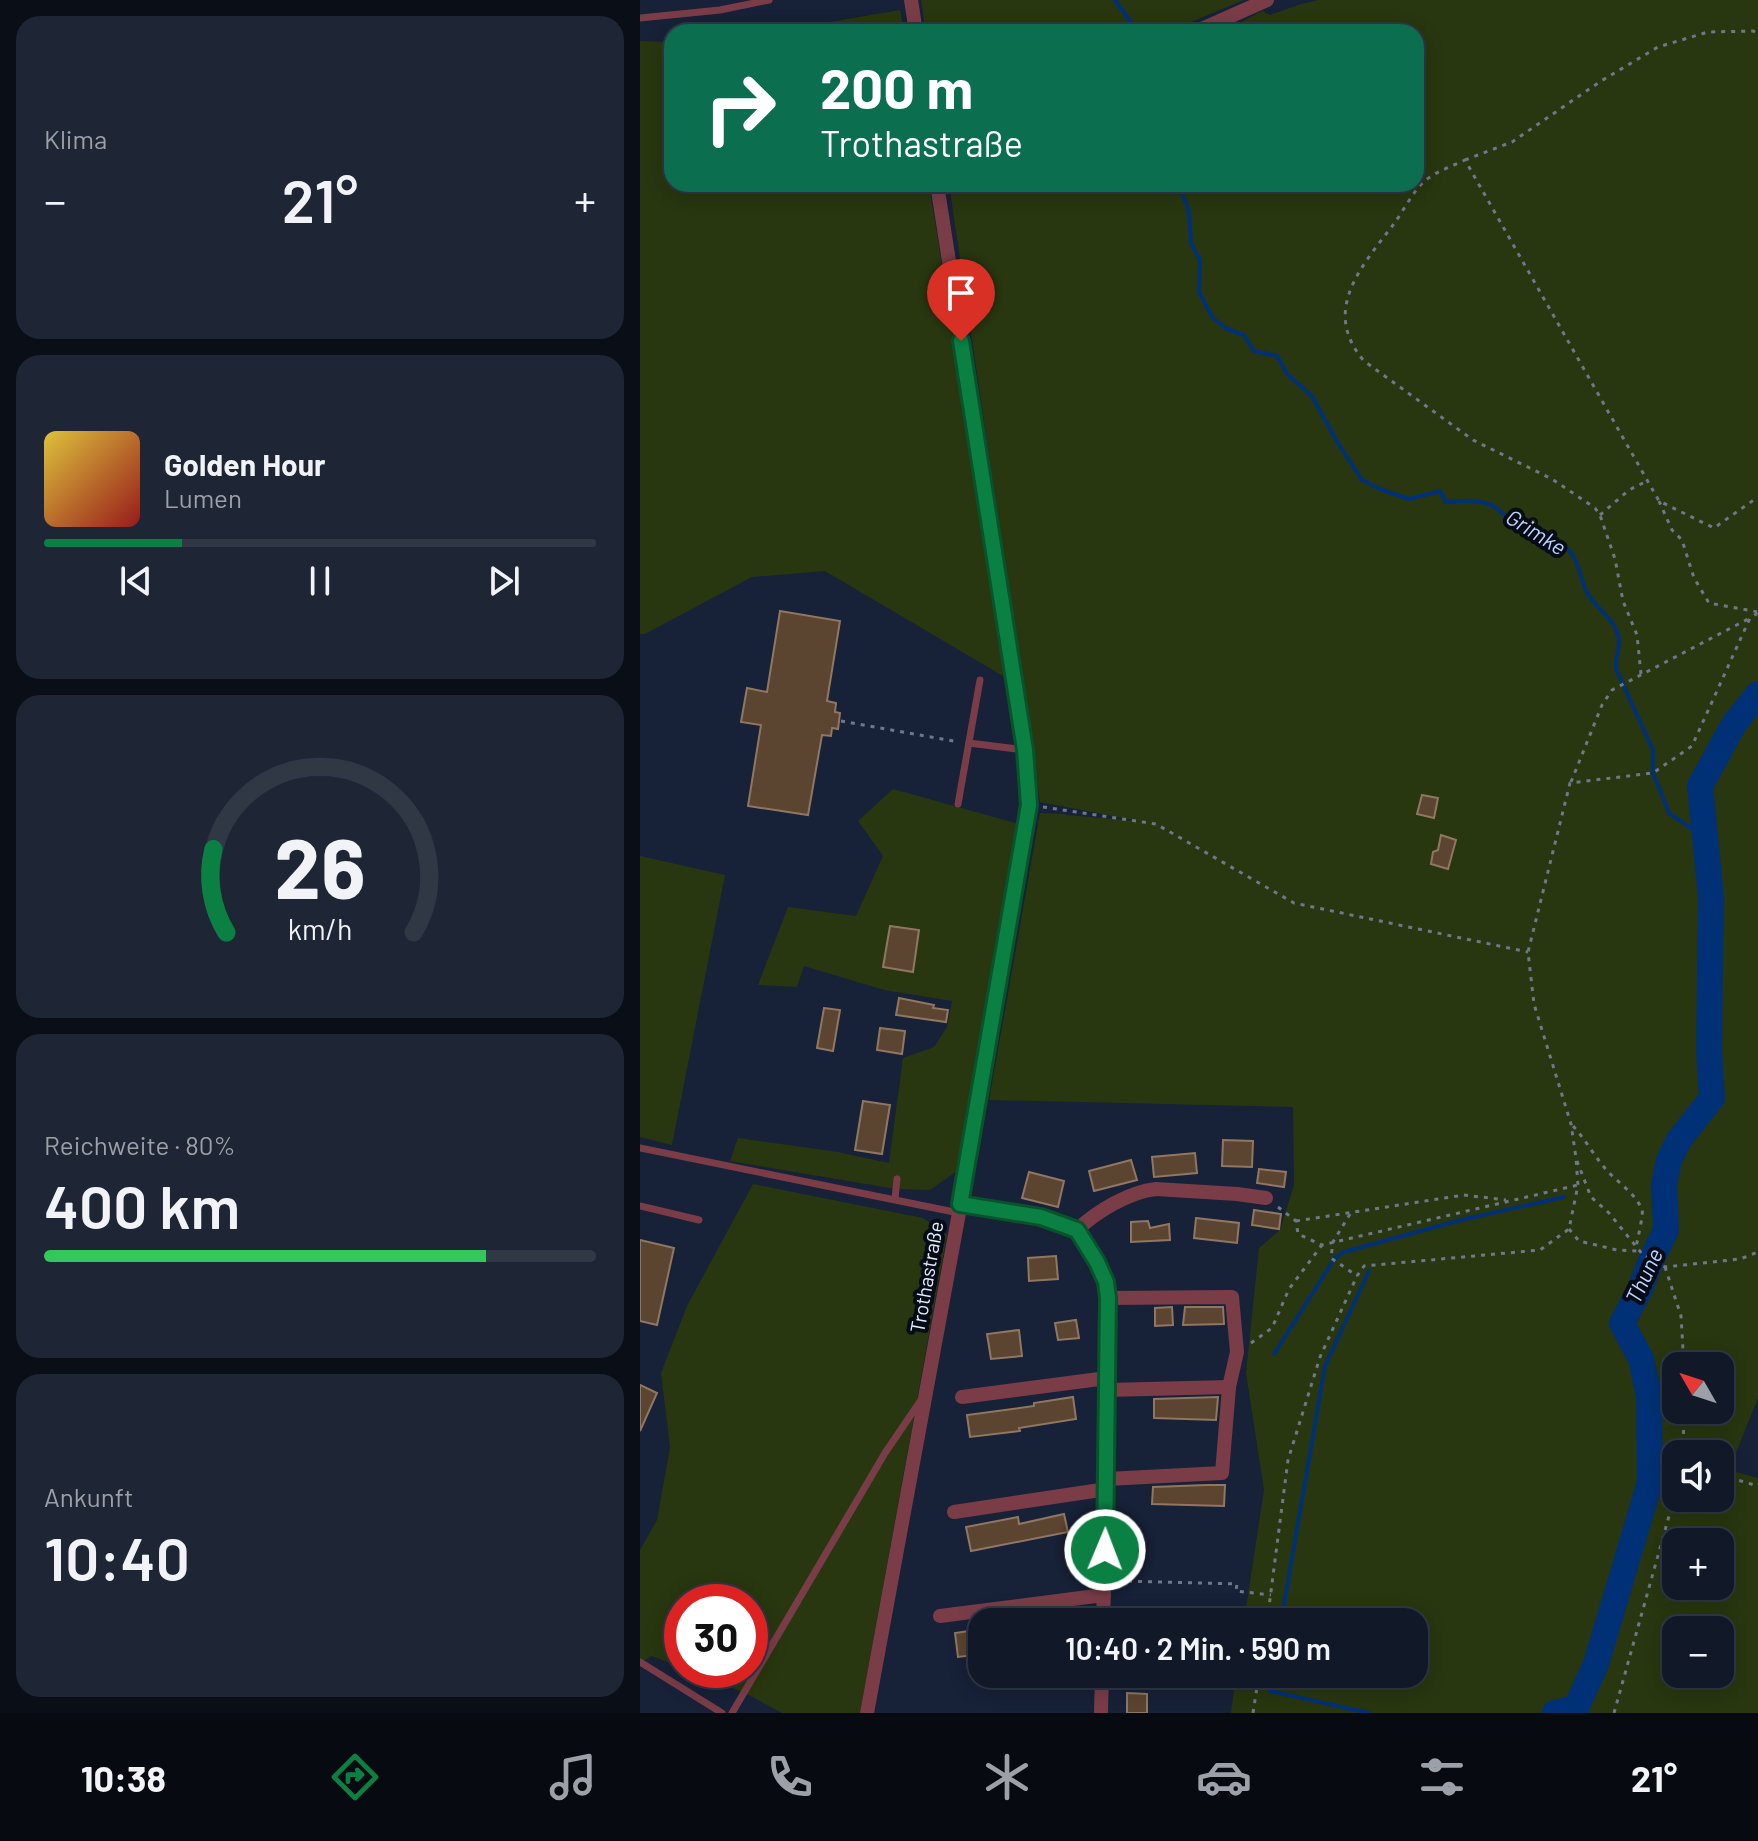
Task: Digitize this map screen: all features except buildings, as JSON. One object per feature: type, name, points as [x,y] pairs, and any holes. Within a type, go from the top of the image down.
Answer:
[{"type":"street","points":[[911,0],[915,24]]},
{"type":"street","points":[[1213,24],[1267,0]]},
{"type":"street","name":"Trothastraße","points":[[867,1713],[960,1208],[1029,805],[1025,750],[938,192]]},
{"type":"street","points":[[1077,1230],[1094,1214],[1145,1190],[1266,1198]]},
{"type":"street","points":[[960,1208],[1041,1217],[1077,1230],[1106,1282],[1107,1484],[1103,1608]]},
{"type":"street","points":[[954,1512],[1107,1484],[1222,1473],[1229,1387],[1237,1352],[1232,1297],[1108,1298]]},
{"type":"street","points":[[962,1397],[1107,1384],[1229,1387]]},
{"type":"street","points":[[940,1616],[1104,1588]]},
{"type":"street","points":[[1101,1713],[1102,1688]]},
{"type":"lane","points":[[640,18],[720,10],[769,0]]},
{"type":"lane","points":[[958,804],[980,680]]},
{"type":"lane","points":[[969,743],[1025,750]]},
{"type":"lane","points":[[640,1148],[895,1199],[960,1208]]},
{"type":"lane","points":[[895,1199],[897,1179]]},
{"type":"lane","points":[[640,1206],[699,1220]]},
{"type":"lane","points":[[732,1713],[885,1453],[926,1391]]},
{"type":"lane","points":[[640,1662],[722,1713]]},
{"type":"path","points":[[1424,181],[1465,160],[1512,142],[1601,81],[1658,47],[1708,32],[1758,33]]},
{"type":"path","points":[[1465,160],[1659,501],[1672,530],[1682,540],[1694,578],[1709,603],[1758,612]]},
{"type":"path","points":[[1416,192],[1370,254],[1348,291],[1343,319],[1354,350],[1364,361],[1473,440],[1552,479],[1595,508],[1615,559],[1623,601],[1637,635],[1641,674]]},
{"type":"path","points":[[1600,515],[1629,490],[1647,481]]},
{"type":"path","points":[[1659,501],[1714,528],[1758,497]]},
{"type":"path","points":[[1269,1608],[1288,1460],[1320,1357],[1364,1266],[1540,1250],[1569,1229],[1578,1185],[1571,1124],[1534,1004],[1528,952],[1570,783],[1602,705],[1612,690],[1758,612]]},
{"type":"path","points":[[1570,783],[1653,773],[1692,746],[1750,618]]},
{"type":"path","points":[[841,721],[969,743]]},
{"type":"path","points":[[1029,805],[1156,824],[1294,903],[1528,952]]},
{"type":"path","points":[[1571,1124],[1642,1210],[1640,1251]]},
{"type":"path","points":[[1576,1158],[1591,1197],[1609,1213],[1640,1251],[1659,1265],[1665,1267],[1740,1259],[1758,1252]]},
{"type":"path","points":[[1237,1352],[1272,1328],[1289,1289],[1322,1245],[1578,1185]]},
{"type":"path","points":[[1296,1221],[1464,1195],[1510,1201]]},
{"type":"path","points":[[1266,1198],[1296,1221],[1298,1234],[1322,1245]]},
{"type":"path","points":[[1350,1214],[1333,1242],[1331,1258],[1357,1276]]},
{"type":"path","points":[[1569,1229],[1579,1241],[1617,1250],[1640,1251]]},
{"type":"path","points":[[1665,1267],[1681,1316],[1683,1352]]},
{"type":"path","points":[[1734,1479],[1758,1486]]},
{"type":"path","points":[[1614,1713],[1670,1512]]},
{"type":"path","points":[[1104,1588],[1237,1584],[1236,1591],[1271,1595]]},
{"type":"path","points":[[1253,1713],[1257,1688]]},
{"type":"green space","points":[[921,0],[1244,0],[1186,24],[925,24]]},
{"type":"green space","points":[[1319,0],[1758,0],[1758,1398],[1734,1458],[1734,1440],[1662,1440],[1662,1512],[1734,1512],[1734,1471],[1758,1478],[1758,1713],[1231,1713],[1234,1688],[1428,1688],[1428,1608],[1246,1608],[1264,1490],[1246,1373],[1259,1248],[1280,1230],[1294,1185],[1293,1107],[989,1100],[1040,813],[1139,821],[1040,802],[950,192],[1424,192],[1424,24],[1238,24],[1262,11],[1270,15]]},
{"type":"green space","points":[[900,10],[903,24],[819,24]]},
{"type":"green space","points":[[640,41],[664,42],[664,192],[930,192],[1008,679],[825,571],[752,577],[640,634]]},
{"type":"green space","points":[[893,789],[1019,824],[957,1171],[930,1190],[896,1189],[730,1161],[738,1138],[838,1152],[889,1163],[903,1058],[934,1047],[947,1027],[952,1001],[884,990],[804,966],[797,987],[758,985],[788,907],[856,916],[883,856],[858,821]]},
{"type":"green space","points":[[640,856],[725,875],[672,1145],[640,1137]]},
{"type":"green space","points":[[753,1184],[923,1218],[947,1235],[860,1713],[782,1713],[733,1688],[768,1688],[768,1584],[664,1584],[664,1661],[652,1656],[640,1663],[640,1550],[657,1520],[670,1447],[661,1373],[687,1306]]},
{"type":"waterway","name":"Grimke","points":[[1115,0],[1132,24]]},
{"type":"waterway","name":"Grimke","points":[[1182,192],[1189,212],[1191,243],[1200,260],[1199,292],[1213,318],[1227,329],[1244,335],[1254,351],[1277,356],[1287,374],[1312,396],[1362,480],[1409,499],[1440,491],[1446,502],[1489,504],[1509,518],[1551,536],[1572,554],[1588,594],[1617,632],[1616,669],[1653,750],[1653,773],[1669,813],[1706,839]]},
{"type":"waterway","name":"Thune","points":[[1555,1713],[1576,1708],[1596,1664],[1650,1482],[1649,1396],[1641,1359],[1622,1323],[1666,1230],[1664,1185],[1669,1160],[1679,1140],[1712,1098],[1709,1051],[1711,897],[1700,786],[1734,724],[1758,694]]},
{"type":"waterway","points":[[1274,1354],[1335,1258],[1344,1252],[1457,1221],[1564,1197]]},
{"type":"waterway","points":[[1283,1608],[1325,1366],[1369,1271]]},
{"type":"waterway","points":[[1271,1688],[1270,1691],[1369,1713]]},
{"type":"route","points":[[961,341],[1025,750],[1029,805],[960,1204],[1041,1217],[1077,1230],[1106,1282],[1105,1550]]}]
